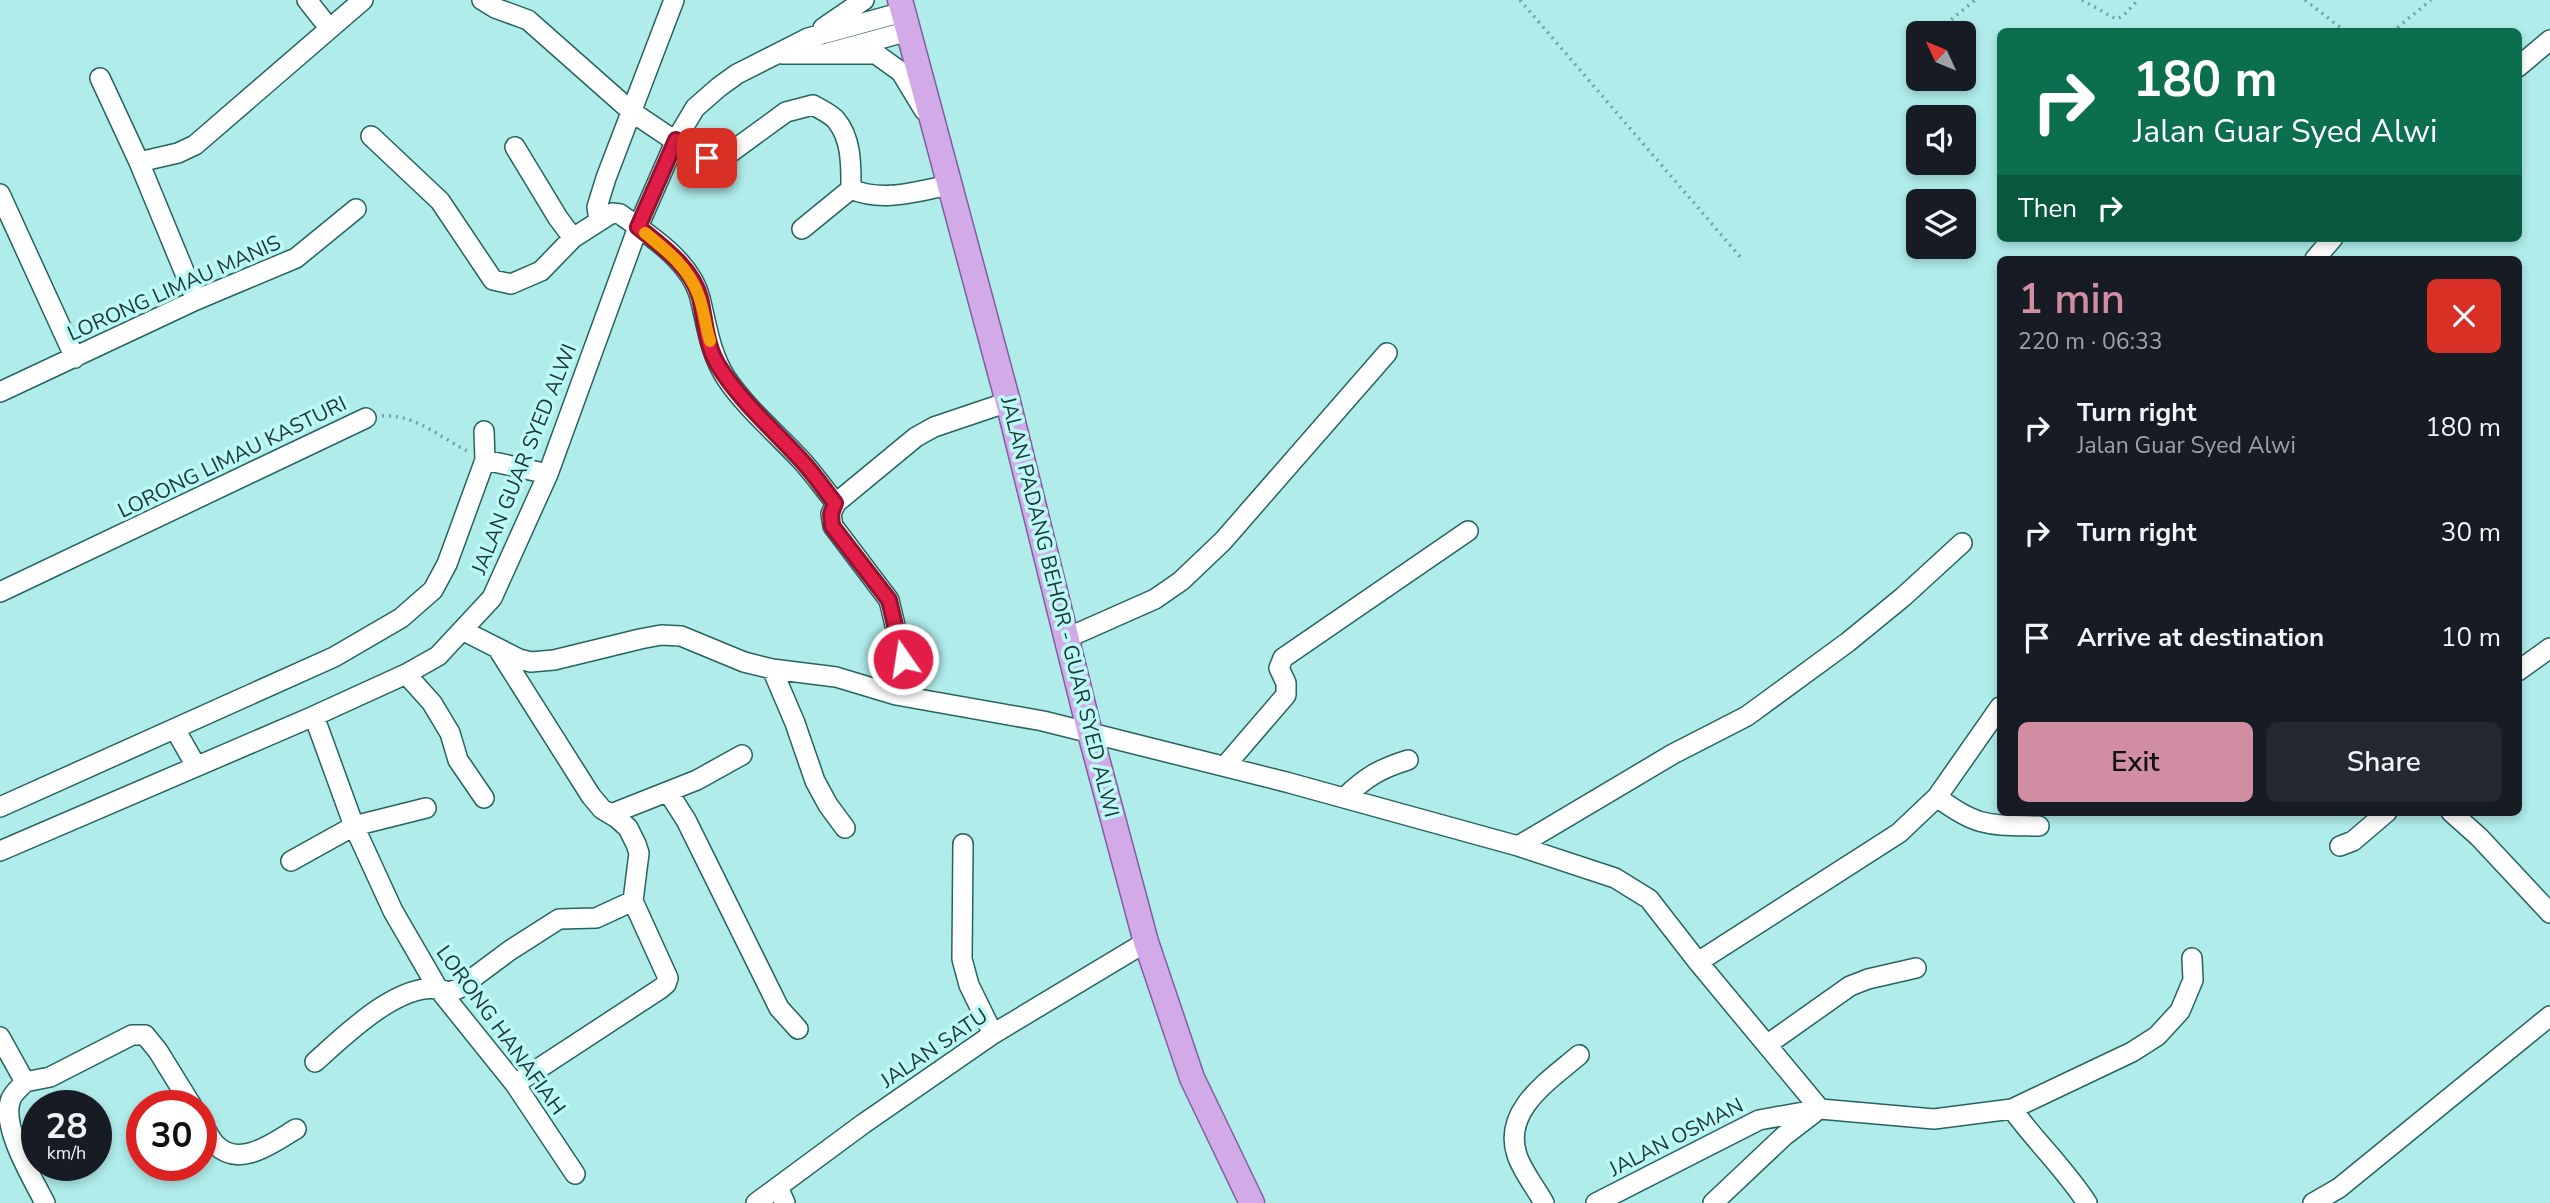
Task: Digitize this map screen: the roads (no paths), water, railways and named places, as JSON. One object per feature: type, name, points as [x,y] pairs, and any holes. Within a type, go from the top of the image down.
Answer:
[{"type":"main road","name":"JALAN PADANG BEHOR - GUAR SYED ALWI","points":[[904,14],[931,123],[1008,402],[1090,733],[1146,942],[1192,1078],[1252,1203]]},
{"type":"street","points":[[307,0],[329,28]]},
{"type":"street","points":[[139,162],[178,153],[195,145],[363,0]]},
{"type":"street","points":[[482,0],[495,8],[528,20],[632,112],[690,151],[707,158],[727,155],[786,112],[813,105],[836,119],[847,141],[852,164],[850,189],[802,229]]},
{"type":"street","points":[[599,221],[597,207],[674,0]]},
{"type":"street","points":[[808,38],[864,0]]},
{"type":"street","name":"JALAN GUAR SYED ALWI","points":[[0,850],[314,716],[406,674],[438,656],[492,598],[548,474],[638,227],[676,140],[695,108],[719,87],[808,38],[904,14]]},
{"type":"street","name":"JALAN GUAR SYED ALWI","points":[[777,54],[824,54],[904,14]]},
{"type":"street","points":[[2522,64],[2550,40]]},
{"type":"street","points":[[824,54],[876,54],[901,72],[931,123]]},
{"type":"street","points":[[100,78],[139,162],[197,300]]},
{"type":"street","points":[[370,136],[440,201],[493,280],[511,284],[541,271],[573,239],[612,213],[620,214],[638,227],[673,257],[692,281],[700,296],[715,361],[729,382],[803,462],[835,503]]},
{"type":"street","points":[[515,146],[573,239]]},
{"type":"street","points":[[850,189],[880,197],[950,185]]},
{"type":"street","points":[[0,194],[75,358]]},
{"type":"street","name":"LORONG LIMAU MANIS","points":[[0,393],[197,300],[296,258],[356,209]]},
{"type":"street","points":[[2318,256],[2330,242]]},
{"type":"street","points":[[1066,638],[1155,599],[1181,581],[1223,541],[1387,353]]},
{"type":"street","points":[[896,695],[903,659],[889,600],[832,526],[831,514],[835,503],[916,437],[934,426],[1008,402]]},
{"type":"street","name":"LORONG LIMAU KASTURI","points":[[0,593],[366,418]]},
{"type":"street","points":[[0,807],[334,657],[401,618],[433,590],[447,564],[485,460],[484,431]]},
{"type":"street","points":[[485,460],[548,474]]},
{"type":"street","points":[[1225,766],[1286,695],[1286,683],[1279,668],[1283,658],[1468,531]]},
{"type":"street","points":[[1518,846],[1672,754],[1747,716],[1875,620],[1962,543]]},
{"type":"street","points":[[464,631],[497,649],[531,662],[554,660],[661,635],[681,636],[744,662],[772,669],[836,677],[896,695],[1043,721],[1225,766],[1518,846],[1615,878],[1649,899],[1821,1109],[1793,1128],[1713,1203]]},
{"type":"street","points":[[2522,668],[2550,648]]},
{"type":"street","points":[[497,649],[591,796],[602,809],[628,828],[639,853],[633,901],[667,978],[666,984],[660,989],[515,1084]]},
{"type":"street","points":[[772,669],[795,723],[815,781],[845,828]]},
{"type":"street","points":[[406,674],[432,703],[450,733],[458,760],[484,798]]},
{"type":"street","points":[[1698,962],[1899,833],[1937,797],[1997,711]]},
{"type":"street","name":"LORONG HANAFIAH","points":[[314,716],[354,826],[393,911],[437,987],[515,1084],[575,1174]]},
{"type":"street","points":[[175,729],[196,766]]},
{"type":"street","points":[[611,814],[696,780],[742,755]]},
{"type":"street","points":[[1344,798],[1378,770],[1408,760]]},
{"type":"street","points":[[668,792],[779,1008],[798,1029]]},
{"type":"street","points":[[1937,797],[1961,815],[1986,825],[2039,826]]},
{"type":"street","points":[[292,861],[354,826],[426,808]]},
{"type":"street","points":[[2340,846],[2353,841],[2382,816]]},
{"type":"street","points":[[2455,816],[2536,895],[2550,913]]},
{"type":"street","points":[[962,844],[962,959],[970,985],[993,1034]]},
{"type":"street","points":[[315,1062],[369,1015],[407,994],[437,987],[448,992],[458,989],[509,951],[559,919],[596,918],[633,901]]},
{"type":"street","name":"JALAN SATU","points":[[756,1203],[781,1195],[863,1124],[993,1034],[1146,942]]},
{"type":"street","name":"JALAN OSMAN","points":[[1596,1203],[1759,1120],[1821,1109],[1934,1118],[2012,1109],[2132,1052],[2157,1036],[2180,1011],[2193,980],[2192,958]]},
{"type":"street","points":[[1768,1044],[1850,986],[1916,968]]},
{"type":"street","points":[[2313,1203],[2339,1188],[2550,1016]]},
{"type":"street","points":[[45,1203],[12,1134],[9,1117],[11,1099],[25,1082],[50,1077],[132,1035],[145,1035],[182,1090]]},
{"type":"street","points":[[0,1037],[25,1082]]},
{"type":"street","points":[[1544,1203],[1517,1155],[1514,1126],[1528,1099],[1579,1055]]},
{"type":"street","points":[[2012,1109],[2069,1176],[2087,1203]]},
{"type":"street","points":[[217,1146],[227,1154],[239,1155],[263,1149],[296,1129]]}]
